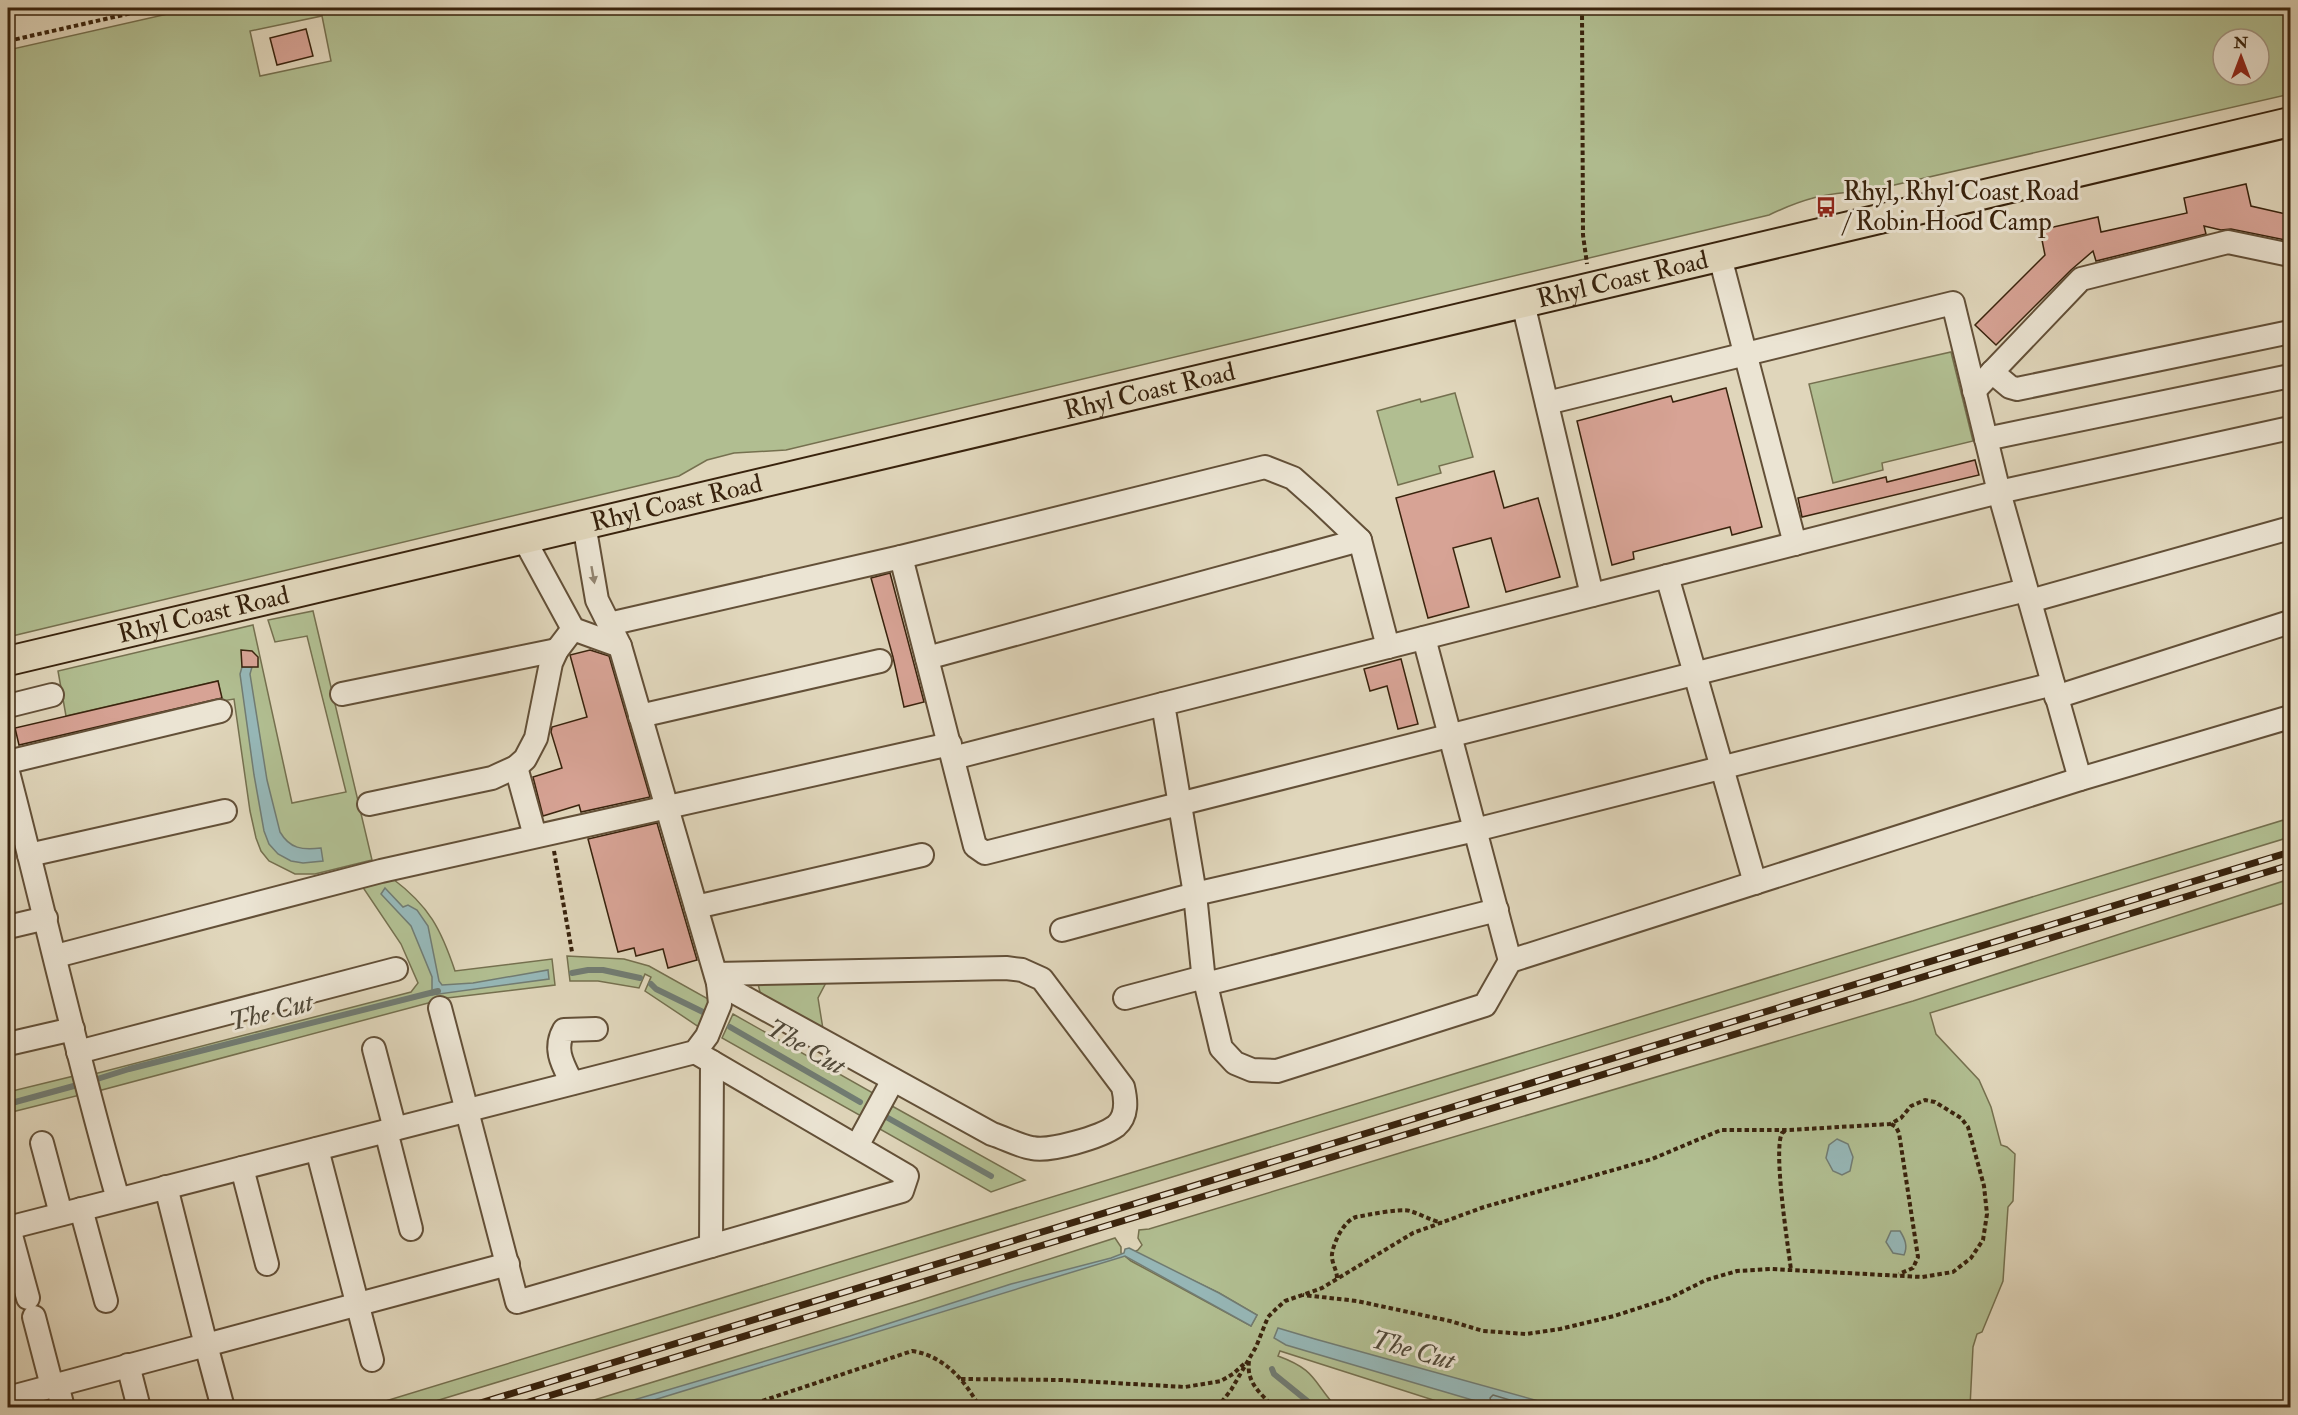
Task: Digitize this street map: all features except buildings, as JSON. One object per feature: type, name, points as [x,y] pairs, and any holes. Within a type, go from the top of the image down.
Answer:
[{"type":"main road","name":"Rhyl Coast Road","points":[[8,661],[2290,122]]},
{"type":"lane","points":[[1974,391],[2081,279],[2228,242],[2290,255]]},
{"type":"lane","points":[[1720,256],[1795,544]]},
{"type":"lane","points":[[1523,303],[1592,595]]},
{"type":"lane","points":[[1547,403],[1953,303],[1999,492],[2080,779]]},
{"type":"lane","points":[[1992,372],[2010,387],[2017,389],[2290,332]]},
{"type":"lane","points":[[1986,439],[2290,376]]},
{"type":"lane","points":[[56,956],[381,871],[666,806],[951,751],[1163,704],[1999,492],[2290,428]]},
{"type":"lane","points":[[609,624],[901,557],[1265,467],[1293,478],[1360,540],[1388,647]]},
{"type":"lane","points":[[584,524],[597,600],[620,646],[718,987],[705,1050],[711,1246]]},
{"type":"lane","points":[[901,557],[975,846],[985,853],[1180,806],[1695,674],[2028,596],[2290,528]]},
{"type":"lane","points":[[524,538],[573,629],[620,646]]},
{"type":"lane","points":[[927,658],[1360,540]]},
{"type":"lane","points":[[1667,576],[1755,883]]},
{"type":"lane","points":[[1062,930],[1194,894],[1475,830],[1722,768],[2055,691],[2290,622]]},
{"type":"lane","points":[[369,804],[492,778],[516,767],[525,759],[536,738],[549,673],[557,650],[573,629]]},
{"type":"lane","points":[[1424,638],[1510,960]]},
{"type":"lane","points":[[342,694],[557,650]]},
{"type":"lane","points":[[640,716],[880,661]]},
{"type":"lane","points":[[8,706],[52,695]]},
{"type":"lane","points":[[1163,704],[1194,894],[1205,981],[1221,1048],[1235,1063],[1252,1070],[1277,1071],[1485,1005],[1510,960],[2080,779],[2290,717]]},
{"type":"lane","points":[[8,762],[220,711]]},
{"type":"lane","points":[[516,767],[543,834]]},
{"type":"lane","points":[[8,772],[12,808],[29,855],[56,956],[90,1101],[118,1199]]},
{"type":"lane","points":[[29,855],[225,811]]},
{"type":"lane","points":[[696,907],[922,855]]},
{"type":"lane","points":[[1125,998],[1205,981],[1497,910]]},
{"type":"lane","points":[[8,927],[46,918]]},
{"type":"lane","points":[[1006,968],[1034,973],[1042,979],[1123,1087],[1127,1102],[1124,1116],[1117,1125],[1089,1138],[1055,1148],[1032,1148],[992,1134],[888,1088],[718,987],[1006,968]]},
{"type":"lane","points":[[81,1063],[396,969]]},
{"type":"lane","points":[[63,1407],[54,1385],[8,1228],[118,1199],[317,1149],[391,1130],[468,1110],[572,1083],[705,1050],[907,1176],[902,1191],[517,1302],[468,1110],[440,1008]]},
{"type":"lane","points":[[8,1044],[73,1029]]},
{"type":"lane","points":[[572,1083],[559,1056],[559,1039],[564,1030],[596,1029]]},
{"type":"lane","points":[[374,1049],[411,1229]]},
{"type":"lane","points":[[857,1146],[888,1088]]},
{"type":"lane","points":[[42,1143],[106,1301]]},
{"type":"lane","points":[[317,1149],[372,1360]]},
{"type":"lane","points":[[242,1168],[267,1264]]},
{"type":"lane","points":[[166,1187],[223,1407]]},
{"type":"lane","points":[[8,1398],[508,1264]]},
{"type":"lane","points":[[128,1365],[139,1407]]},
{"type":"path","points":[[8,41],[154,8]]},
{"type":"path","points":[[1582,8],[1583,235],[1590,287]]},
{"type":"path","points":[[543,834],[572,952]]},
{"type":"path","points":[[1217,1407],[1249,1358],[1268,1317],[1285,1301],[1322,1288],[1413,1233],[1484,1207],[1652,1159],[1721,1130],[1789,1130],[1890,1124],[1901,1118],[1911,1106],[1925,1100],[1935,1102],[1961,1118],[1968,1127],[1983,1186],[1987,1214],[1983,1240],[1971,1258],[1953,1272],[1922,1277],[1771,1269],[1737,1271],[1706,1280],[1670,1298],[1614,1316],[1560,1329],[1526,1334],[1483,1331],[1450,1321],[1357,1301],[1303,1295]]},
{"type":"path","points":[[1890,1124],[1899,1132],[1918,1257],[1913,1268],[1905,1274],[1892,1276]]},
{"type":"path","points":[[1789,1130],[1782,1132],[1779,1138],[1779,1158],[1791,1270]]},
{"type":"path","points":[[1337,1279],[1332,1254],[1349,1219],[1402,1210],[1442,1223]]},
{"type":"path","points":[[741,1407],[912,1351],[933,1356],[943,1362],[961,1379],[980,1407]]},
{"type":"path","points":[[961,1379],[1062,1380],[1185,1387],[1221,1381],[1233,1374],[1249,1358]]},
{"type":"path","points":[[1249,1358],[1249,1378],[1253,1387],[1275,1407]]},
{"type":"green space","points":[[194,8],[2290,8],[2290,94],[1864,192],[1839,193],[1815,198],[1769,215],[786,450],[734,453],[707,460],[679,476],[8,637],[8,50]],"holes":[[[322,16],[331,61],[260,76],[250,31]]]},
{"type":"green space","points":[[1951,352],[1973,441],[1882,463],[1883,470],[1833,483],[1809,384]]},
{"type":"green space","points":[[1455,393],[1473,457],[1439,466],[1441,473],[1398,485],[1377,411],[1420,399],[1421,402]]},
{"type":"green space","points":[[313,611],[372,860],[315,874],[295,874],[269,861],[261,851],[256,838],[250,811],[234,699],[222,701],[218,681],[66,716],[58,671],[253,625],[292,803],[346,792],[307,636],[275,642],[268,620]]},
{"type":"green space","points":[[2290,818],[2290,837],[416,1407],[366,1407]]},
{"type":"green space","points":[[393,879],[416,899],[432,919],[455,971],[552,959],[555,985],[447,998],[98,1091],[94,1074],[411,992],[418,983],[401,944],[362,886]]},
{"type":"green space","points":[[2290,879],[2290,901],[1930,1013],[1936,1034],[1979,1080],[1991,1107],[2001,1145],[2015,1154],[2013,1201],[2008,1207],[2003,1281],[1982,1332],[1977,1334],[1973,1347],[1970,1407],[1455,1407],[1280,1351],[1278,1356],[1307,1371],[1336,1407],[568,1408],[1115,1238],[1121,1247],[1121,1253],[1131,1261],[1251,1326],[1257,1315],[1219,1293],[1134,1252],[1142,1245],[1138,1238],[1139,1230],[1149,1229],[1913,1001]]},
{"type":"green space","points":[[567,956],[624,959],[649,966],[710,1000],[699,1027],[645,991],[651,977],[645,974],[639,988],[598,981],[570,981]]},
{"type":"green space","points":[[829,977],[818,998],[823,1029],[762,995],[758,984]]},
{"type":"green space","points":[[733,1014],[873,1093],[861,1116],[722,1038]]},
{"type":"green space","points":[[74,1076],[80,1095],[8,1113],[8,1092]]},
{"type":"green space","points":[[892,1106],[1025,1180],[991,1192],[878,1128]]},
{"type":"water","points":[[242,667],[252,667],[250,674],[267,780],[280,832],[288,842],[297,847],[321,848],[323,861],[303,863],[291,861],[278,854],[269,844],[264,831],[254,775],[240,674]]},
{"type":"water","points":[[385,888],[403,907],[408,905],[417,910],[428,926],[439,981],[442,985],[473,983],[548,970],[549,979],[432,995],[432,977],[411,926],[381,894]]},
{"type":"water","points":[[1837,1139],[1848,1144],[1853,1157],[1850,1171],[1842,1175],[1833,1171],[1826,1158],[1829,1145]]},
{"type":"water","points":[[1891,1231],[1900,1231],[1902,1234],[1906,1246],[1904,1255],[1893,1253],[1886,1242]]},
{"type":"water","points":[[1129,1248],[1219,1293],[1257,1315],[1251,1326],[1125,1256],[631,1407],[610,1407],[850,1336],[1011,1284],[1111,1258],[1124,1253],[1125,1249]]},
{"type":"water","points":[[1278,1328],[1560,1407],[1496,1407],[1286,1345],[1274,1338]]},
{"type":"waterway","name":"The Cut","points":[[572,973],[603,970],[640,978]]},
{"type":"waterway","name":"The Cut","points":[[651,984],[656,989],[703,1012]]},
{"type":"waterway","name":"The Cut","points":[[91,1081],[129,1069],[438,991]]},
{"type":"waterway","name":"The Cut","points":[[730,1027],[860,1102]]},
{"type":"waterway","name":"The Cut","points":[[8,1104],[81,1084]]},
{"type":"waterway","name":"The Cut","points":[[888,1118],[991,1176]]},
{"type":"waterway","points":[[1272,1369],[1274,1374],[1316,1408]]},
{"type":"railway","points":[[464,1408],[2290,852]]},
{"type":"railway","points":[[509,1408],[2290,865]]},
{"type":"place","name":"Rhyl, Rhyl Coast Road / Robin Hood Camp","points":[[1826,207]]}]
